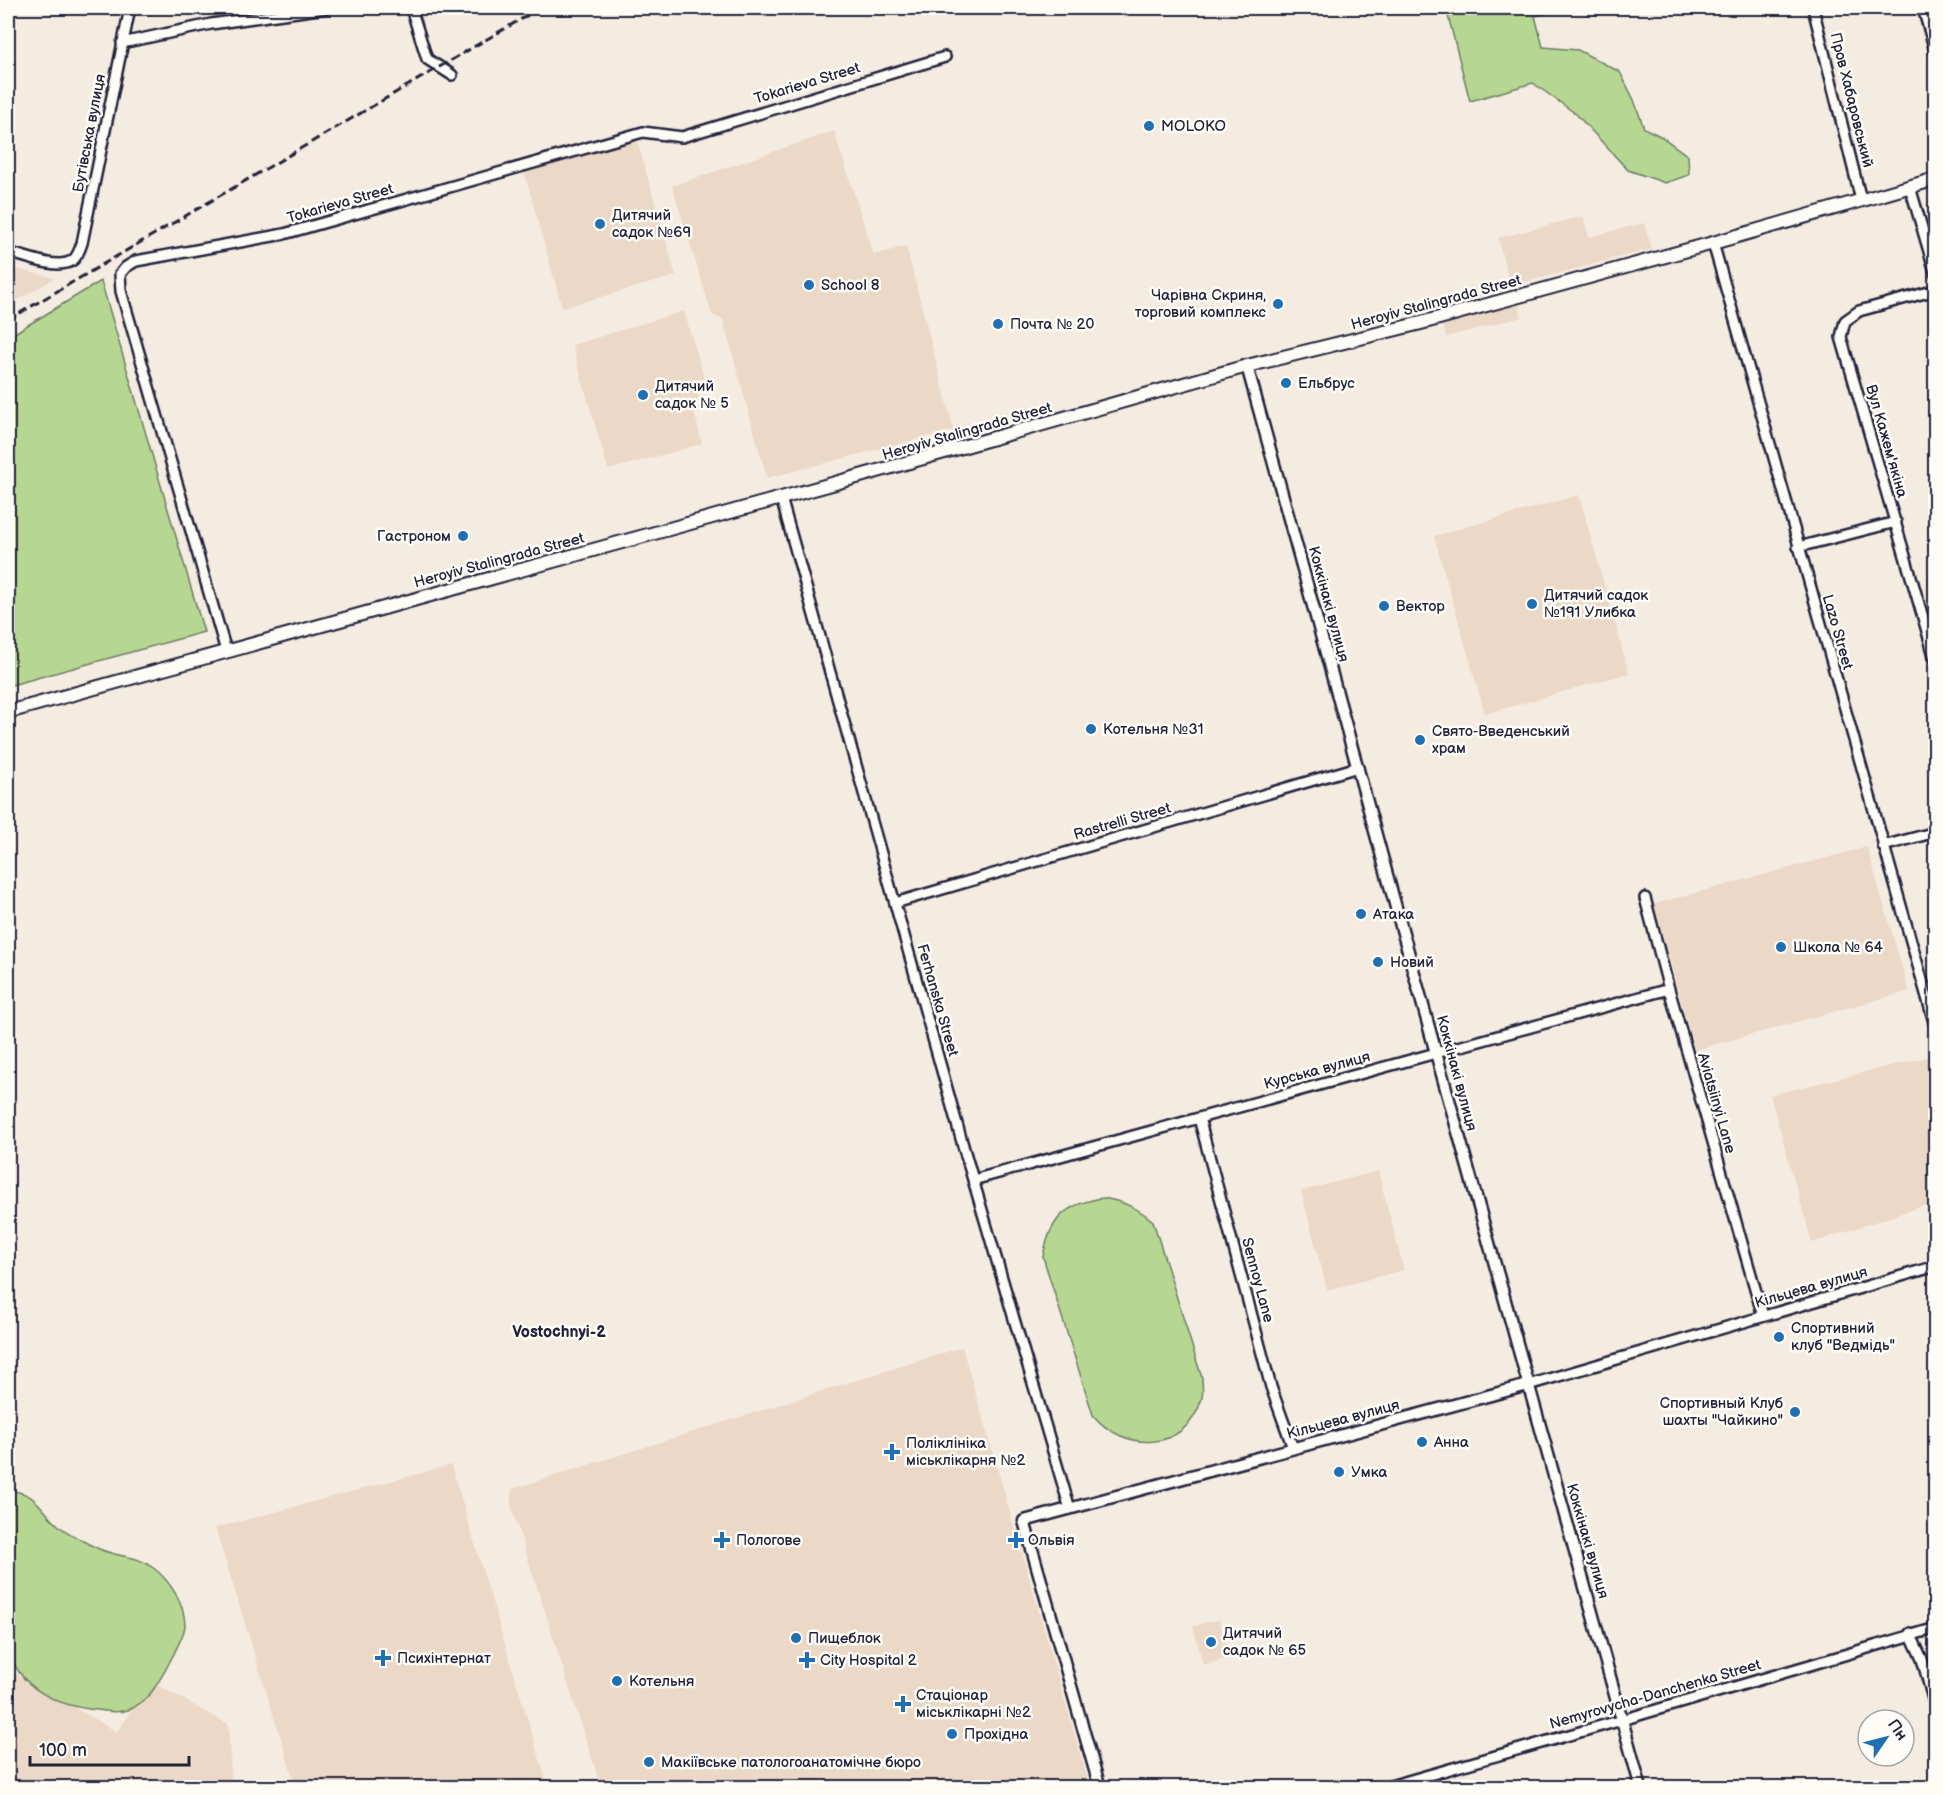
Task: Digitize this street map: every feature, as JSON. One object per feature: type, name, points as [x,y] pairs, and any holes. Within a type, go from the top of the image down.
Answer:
[{"type":"main road","name":"Heroyiv Stalingrada Street","points":[[8,712],[782,498],[1247,366],[1421,323],[1935,179]]},
{"type":"street","name":"Бутівська вулиця","points":[[8,252],[58,265],[76,258],[82,243],[130,8]]},
{"type":"street","points":[[122,43],[211,24],[326,8]]},
{"type":"street","points":[[411,8],[427,59],[452,75]]},
{"type":"street","name":"Пров Хабаровський","points":[[1814,8],[1861,200]]},
{"type":"street","points":[[1923,8],[1935,54]]},
{"type":"street","name":"Tokarieva Street","points":[[226,651],[121,291],[120,274],[126,267],[135,261],[284,234],[644,132],[682,136],[945,57]]},
{"type":"street","points":[[1910,187],[1935,276]]},
{"type":"street","name":"Lazo Street","points":[[1713,243],[1935,1029]]},
{"type":"street","name":"Вул Кажем'якіна","points":[[1935,290],[1858,311],[1845,321],[1841,337],[1935,662]]},
{"type":"street","name":"Коккінакі вулиця","points":[[1247,366],[1641,1788]]},
{"type":"street","name":"Ferhanska Street","points":[[782,498],[973,1180],[1070,1509]]},
{"type":"street","points":[[1798,547],[1896,522]]},
{"type":"street","name":"Rastrelli Street","points":[[895,903],[1358,767]]},
{"type":"street","points":[[1882,846],[1935,832]]},
{"type":"street","name":"Aviatsiinyi Lane","points":[[1645,898],[1763,1316]]},
{"type":"street","name":"Курська вулиця","points":[[973,1180],[1669,989]]},
{"type":"street","name":"Sennoy Lane","points":[[1200,1118],[1271,1387],[1293,1448]]},
{"type":"street","name":"Кільцева вулиця","points":[[1100,1788],[1024,1521],[1528,1384],[1935,1266]]},
{"type":"street","name":"Nemyrovycha-Danchenka Street","points":[[1383,1788],[1935,1628]]},
{"type":"street","points":[[1910,1634],[1922,1659],[1935,1710]]},
{"type":"shaded area","name":"School 8","points":[[834,131],[874,255],[906,246],[954,430],[767,478],[723,320],[712,315],[672,186]]},
{"type":"shaded area","name":"Дитячий садок №69","points":[[637,140],[676,276],[562,308],[524,171]]},
{"type":"shaded area","points":[[1583,216],[1589,237],[1644,223],[1652,249],[1510,286],[1498,238]]},
{"type":"shaded area","points":[[8,267],[55,278],[8,306]]},
{"type":"shaded area","points":[[1518,303],[1522,317],[1446,337],[1442,323]]},
{"type":"shaded area","name":"Дитячий садок № 5","points":[[684,311],[706,384],[693,407],[702,444],[608,470],[572,345]]},
{"type":"shaded area","name":"Дитячий садок №191 Улибка","points":[[1579,495],[1629,673],[1485,714],[1434,536]]},
{"type":"shaded area","name":"Школа № 64","points":[[1867,847],[1909,991],[1695,1050],[1654,904]]},
{"type":"shaded area","points":[[1935,1055],[1935,1202],[1812,1243],[1770,1095]]},
{"type":"shaded area","points":[[1378,1171],[1404,1270],[1327,1290],[1301,1191]]},
{"type":"shaded area","name":"City Hospital 2","points":[[962,1347],[1090,1787],[601,1787],[511,1506],[512,1489]]},
{"type":"shaded area","name":"Психінтернат","points":[[451,1465],[548,1787],[296,1787],[215,1528]]},
{"type":"shaded area","name":"Дитячий садок № 65","points":[[1219,1619],[1230,1658],[1203,1665],[1193,1626]]},
{"type":"shaded area","points":[[8,1669],[117,1732],[150,1681],[228,1724],[232,1787],[8,1787]]},
{"type":"green space","points":[[1446,8],[1567,8],[1535,16],[1543,47],[1578,50],[1620,72],[1634,100],[1644,128],[1662,137],[1688,156],[1689,175],[1665,183],[1628,170],[1576,114],[1533,83],[1470,101]]},
{"type":"green space","points":[[101,281],[204,632],[8,686],[8,337]]},
{"type":"green space","points":[[1104,1198],[1130,1206],[1153,1221],[1202,1378],[1202,1399],[1193,1418],[1182,1430],[1168,1438],[1136,1441],[1120,1436],[1093,1415],[1043,1257],[1050,1232],[1062,1215],[1079,1204]]},
{"type":"green space","points":[[8,1491],[31,1497],[58,1525],[82,1540],[104,1551],[146,1563],[164,1578],[175,1593],[184,1617],[184,1630],[157,1684],[149,1695],[133,1708],[120,1712],[82,1708],[68,1704],[41,1693],[20,1674],[13,1661],[6,1635]]},
{"type":"railway","points":[[8,320],[540,8]]},
{"type":"place","name":"MOLOKO","points":[[1149,126]]},
{"type":"place","name":"Дитячий садок №69","points":[[600,224]]},
{"type":"place","name":"School 8","points":[[809,285]]},
{"type":"place","name":"Чарівна Скриня, торговий комплекс","points":[[1278,304]]},
{"type":"place","name":"Почта № 20","points":[[998,324]]},
{"type":"place","name":"Ельбрус","points":[[1286,383]]},
{"type":"place","name":"Дитячий садок № 5","points":[[643,395]]},
{"type":"place","name":"Гастроном","points":[[463,536]]},
{"type":"place","name":"Дитячий садок №191 Улибка","points":[[1532,604]]},
{"type":"place","name":"Вектор","points":[[1384,606]]},
{"type":"place","name":"Котельня №31","points":[[1091,729]]},
{"type":"place","name":"Свято-Введенський храм","points":[[1420,740]]},
{"type":"place","name":"Атака","points":[[1361,914]]},
{"type":"place","name":"Школа № 64","points":[[1781,947]]},
{"type":"place","name":"Новий","points":[[1378,962]]},
{"type":"place","name":"Спортивний клуб \"Ведмідь\"","points":[[1779,1337]]},
{"type":"place","name":"Спортивный Клуб шахты \"Чайкино\"","points":[[1795,1412]]},
{"type":"place","name":"Анна","points":[[1422,1442]]},
{"type":"place","name":"Поліклініка міськлікарня №2","points":[[892,1452]]},
{"type":"place","name":"Умка","points":[[1339,1472]]},
{"type":"place","name":"Пологове","points":[[722,1540]]},
{"type":"place","name":"Ольвія","points":[[1016,1540]]},
{"type":"place","name":"Пищеблок","points":[[796,1638]]},
{"type":"place","name":"Дитячий садок № 65","points":[[1211,1642]]},
{"type":"place","name":"Психінтернат","points":[[383,1658]]},
{"type":"place","name":"City Hospital 2","points":[[807,1660]]},
{"type":"place","name":"Котельня","points":[[617,1681]]},
{"type":"place","name":"Стаціонар міськлікарні №2","points":[[903,1704]]},
{"type":"place","name":"Прохідна","points":[[952,1734]]},
{"type":"place","name":"Макіївське патологоанатомічне бюро","points":[[649,1762]]},
{"type":"district","name":"Vostochnyi-2","points":[[559,1331]]}]
